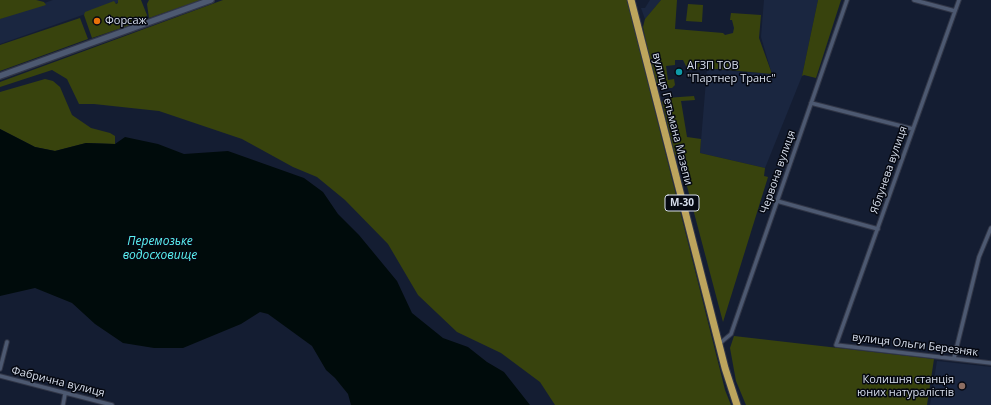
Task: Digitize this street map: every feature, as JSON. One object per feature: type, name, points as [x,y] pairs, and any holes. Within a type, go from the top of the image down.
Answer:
[{"type":"highway","name":"вулиця Гетьмана Мазепи","points":[[632,0],[719,344],[737,405]]},
{"type":"main road","points":[[0,76],[211,0]]},
{"type":"street","name":"Червона вулиця","points":[[719,344],[731,334],[846,0]]},
{"type":"street","points":[[914,0],[955,11]]},
{"type":"street","name":"Яблунева вулиця","points":[[836,345],[959,0]]},
{"type":"street","points":[[811,103],[913,129]]},
{"type":"street","points":[[777,201],[878,228]]},
{"type":"street","points":[[954,358],[979,256],[991,228]]},
{"type":"street","points":[[0,369],[7,342]]},
{"type":"street","name":"вулиця Ольги Березняк","points":[[836,345],[991,363]]},
{"type":"street","name":"Фабрична вулиця","points":[[0,376],[112,405]]},
{"type":"street","points":[[63,405],[66,394]]},
{"type":"shaded area","points":[[53,0],[125,0],[0,44],[0,19]]},
{"type":"shaded area","points":[[650,0],[661,0],[645,19],[641,8],[645,8]]},
{"type":"shaded area","points":[[764,0],[818,0],[802,76],[765,168],[700,153],[707,69],[772,74],[761,37]]},
{"type":"shaded area","name":"Колишня станція юних натуралістів","points":[[937,361],[991,367],[991,405],[930,405]]},
{"type":"green space","points":[[0,0],[36,0],[44,2],[46,5],[0,19]]},
{"type":"green space","points":[[118,0],[141,0],[147,15],[145,20],[92,38],[84,15],[85,12],[114,1],[116,4],[118,3]]},
{"type":"green space","points":[[149,0],[201,0],[149,18],[147,4]]},
{"type":"green space","points":[[223,0],[627,0],[725,390],[731,405],[555,405],[540,382],[501,353],[457,332],[418,295],[388,244],[345,200],[317,177],[293,167],[242,139],[159,111],[94,104],[79,104],[67,79],[52,70],[0,87],[0,82]]},
{"type":"green space","points":[[661,0],[677,0],[675,29],[723,33],[725,35],[733,33],[734,28],[732,20],[730,20],[731,13],[761,15],[759,38],[772,74],[718,69],[688,70],[683,60],[675,60],[675,65],[666,66],[668,80],[674,79],[675,85],[672,88],[662,88],[657,85],[652,72],[643,27],[645,19]]},
{"type":"green space","points":[[818,0],[841,0],[816,78],[804,75],[802,76]]},
{"type":"green space","points":[[688,4],[703,5],[702,22],[686,21]]},
{"type":"green space","points":[[80,18],[88,39],[0,71],[0,45]]},
{"type":"green space","points":[[45,79],[53,81],[60,87],[72,115],[91,128],[110,133],[115,136],[115,144],[86,143],[55,151],[35,147],[0,129],[0,92]]},
{"type":"green space","points":[[694,96],[695,100],[681,101],[687,137],[701,139],[700,153],[765,168],[764,176],[768,177],[723,322],[679,156],[675,155],[662,102],[666,98]]},
{"type":"green space","points":[[734,336],[934,359],[927,405],[746,405],[736,381],[730,348]]},
{"type":"water","name":"Перемозьке водосховище","points":[[0,129],[35,147],[55,151],[86,143],[115,144],[125,137],[158,144],[184,154],[228,151],[304,178],[323,192],[338,214],[359,235],[397,281],[412,313],[443,338],[468,347],[487,362],[504,372],[530,405],[351,405],[348,394],[335,378],[326,370],[312,346],[268,314],[260,312],[241,324],[183,348],[154,348],[123,343],[95,324],[72,303],[35,288],[0,296]]},
{"type":"place","name":"Форсаж","points":[[97,21]]},
{"type":"place","name":"АГЗП ТОВ \"Партнер Транс\"","points":[[679,72]]},
{"type":"place","name":"Колишня станція юних натуралістів","points":[[962,386]]}]
